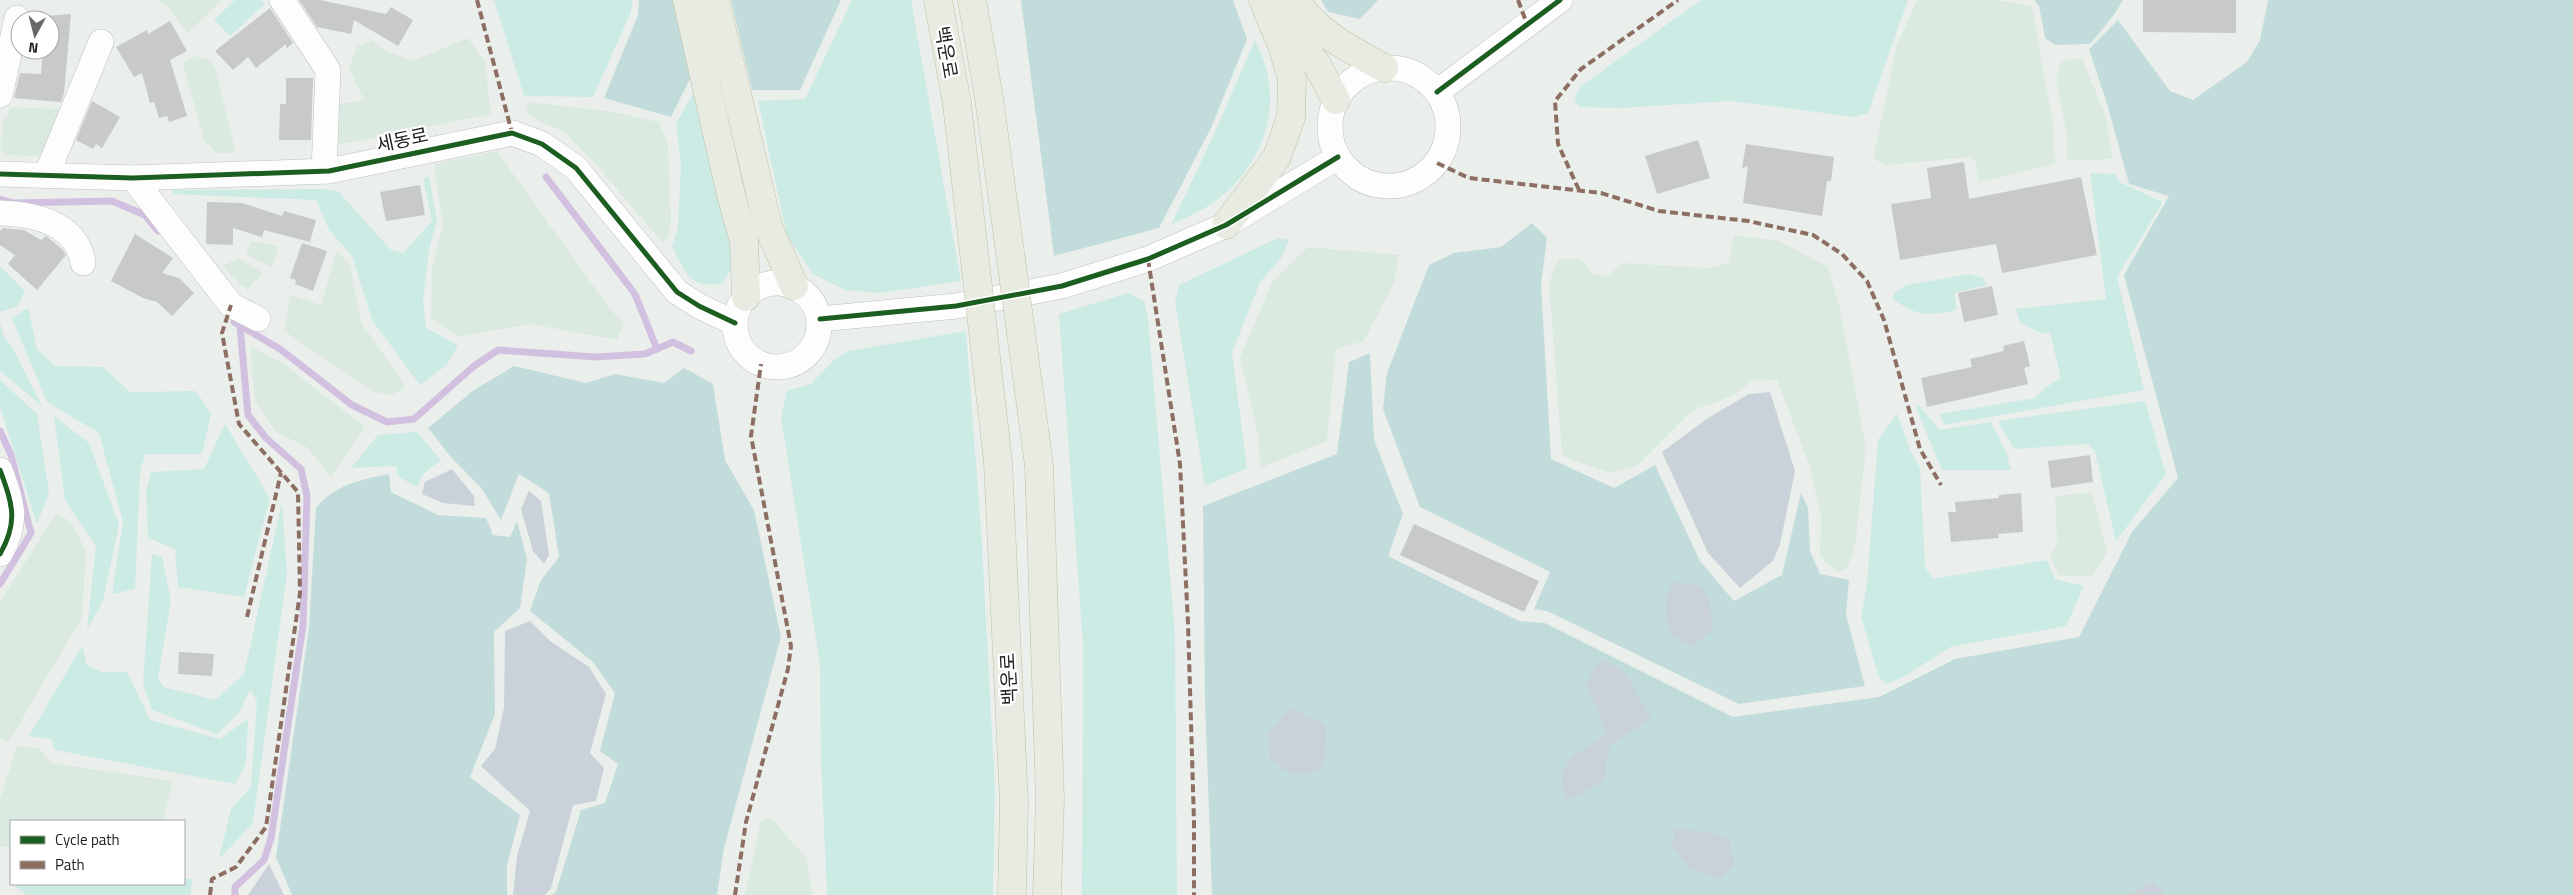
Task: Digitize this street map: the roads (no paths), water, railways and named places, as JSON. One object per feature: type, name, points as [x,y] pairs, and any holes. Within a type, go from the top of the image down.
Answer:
[{"type":"highway","points":[[687,0],[731,195],[744,241],[746,297]]},
{"type":"highway","points":[[715,0],[768,226],[794,286]]},
{"type":"highway","name":"백운로","points":[[938,0],[956,104],[998,462],[1014,803],[1012,895]]},
{"type":"highway","name":"백운로","points":[[972,0],[989,98],[1039,464],[1050,799],[1048,895]]},
{"type":"highway","points":[[1226,225],[1277,157],[1291,117],[1292,79],[1282,45],[1263,0]]},
{"type":"highway","points":[[1269,0],[1316,63],[1336,100]]},
{"type":"highway","points":[[1296,0],[1300,8],[1331,38],[1384,68]]},
{"type":"street","points":[[282,0],[328,70],[324,171]]},
{"type":"street","points":[[1437,92],[1560,0]]},
{"type":"street","points":[[46,176],[101,42]]},
{"type":"street","points":[[0,94],[10,49]]},
{"type":"street","points":[[1384,68],[1404,70],[1422,78],[1437,92],[1446,108],[1449,127],[1446,146],[1437,163],[1422,177],[1405,185],[1386,187],[1367,182],[1350,172],[1338,157],[1331,139],[1330,119],[1336,100],[1348,84],[1365,74],[1384,68]]},
{"type":"street","name":"세동로","points":[[0,174],[133,178],[324,171],[512,132],[542,144],[576,168],[677,292],[699,306],[735,322]]},
{"type":"street","points":[[820,319],[956,306],[1062,286],[1148,259],[1226,225],[1338,157]]},
{"type":"street","points":[[133,178],[231,305],[258,319]]},
{"type":"street","points":[[0,213],[23,214],[64,228],[81,251],[83,263]]},
{"type":"street","points":[[779,283],[794,286],[806,294],[815,305],[820,319],[819,333],[815,346],[807,356],[795,364],[782,368],[768,367],[756,362],[745,354],[738,342],[735,322],[736,315],[746,297],[752,291],[765,285],[779,283]]},
{"type":"street","points":[[0,470],[11,501],[13,523],[0,554]]},
{"type":"waterway","points":[[546,177],[635,294],[657,349]]},
{"type":"waterway","points":[[0,199],[13,203],[112,201],[145,215],[158,231]]},
{"type":"waterway","points":[[234,322],[280,349],[352,405],[387,422],[414,419],[474,366],[498,350],[595,357],[645,354],[673,342],[691,351]]},
{"type":"waterway","points":[[235,895],[235,887],[264,860],[271,838],[303,625],[307,496],[301,469],[266,438],[248,415],[240,326]]},
{"type":"waterway","points":[[0,431],[11,455],[31,533],[0,584]]}]
